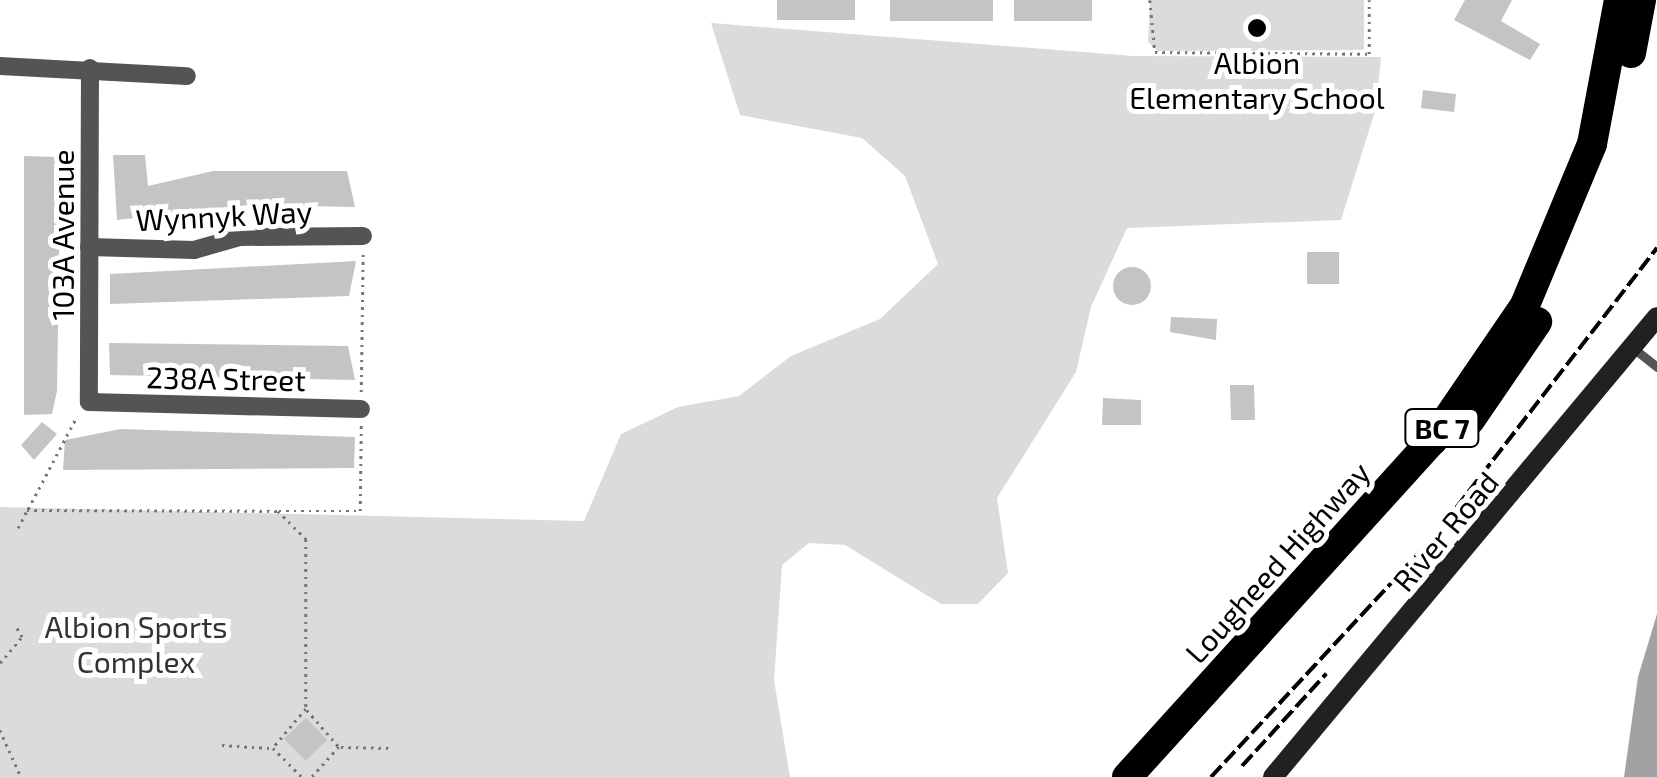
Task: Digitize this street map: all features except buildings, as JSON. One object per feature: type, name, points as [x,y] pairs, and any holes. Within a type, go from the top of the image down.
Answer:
[{"type":"highway","name":"Lougheed Highway","points":[[1127,777],[1433,440],[1525,305],[1592,144],[1619,0]]},
{"type":"highway","name":"Lougheed Highway","points":[[1153,777],[1502,381],[1599,185],[1641,0]]},
{"type":"street","points":[[0,66],[187,76]]},
{"type":"street","name":"103A Avenue","points":[[83,409],[90,68]]},
{"type":"street","name":"Wynnyk Way","points":[[89,247],[363,236]]},
{"type":"street","name":"River Road","points":[[1273,777],[1657,318]]},
{"type":"street","name":"238A Street","points":[[83,409],[361,409]]},
{"type":"lane","points":[[1633,348],[1657,366]]},
{"type":"path","points":[[1150,0],[1154,52],[1369,54],[1369,0]]},
{"type":"path","points":[[361,384],[362,262]]},
{"type":"path","points":[[18,528],[83,409]]},
{"type":"path","points":[[27,510],[360,511],[361,434]]},
{"type":"path","points":[[273,748],[306,708],[306,539],[278,511]]},
{"type":"path","points":[[0,664],[22,637],[15,626]]},
{"type":"path","points":[[306,708],[339,747],[393,748]]},
{"type":"path","points":[[0,730],[21,777]]},
{"type":"path","points":[[222,746],[273,748],[302,777]]},
{"type":"path","points":[[312,777],[339,747]]},
{"type":"green space","name":"Albion Elementary School","points":[[1150,0],[1364,0],[1364,50],[1158,51],[1148,42]]},
{"type":"green space","name":"Albion Sports Complex","points":[[711,23],[1133,56],[1381,57],[1376,108],[1341,220],[1127,228],[1091,307],[1076,372],[997,498],[1008,573],[978,604],[941,604],[845,545],[809,543],[782,565],[774,680],[790,777],[0,777],[0,507],[584,521],[621,434],[678,407],[739,396],[791,356],[880,319],[938,264],[905,176],[862,138],[740,115]]},
{"type":"shaded area","points":[[1657,614],[1657,777],[1624,777],[1638,677]]},
{"type":"railway","points":[[1211,777],[1432,539],[1657,248]]},
{"type":"railway","points":[[1242,766],[1326,674]]},
{"type":"place","name":"Albion Elementary School","points":[[1257,28]]}]
